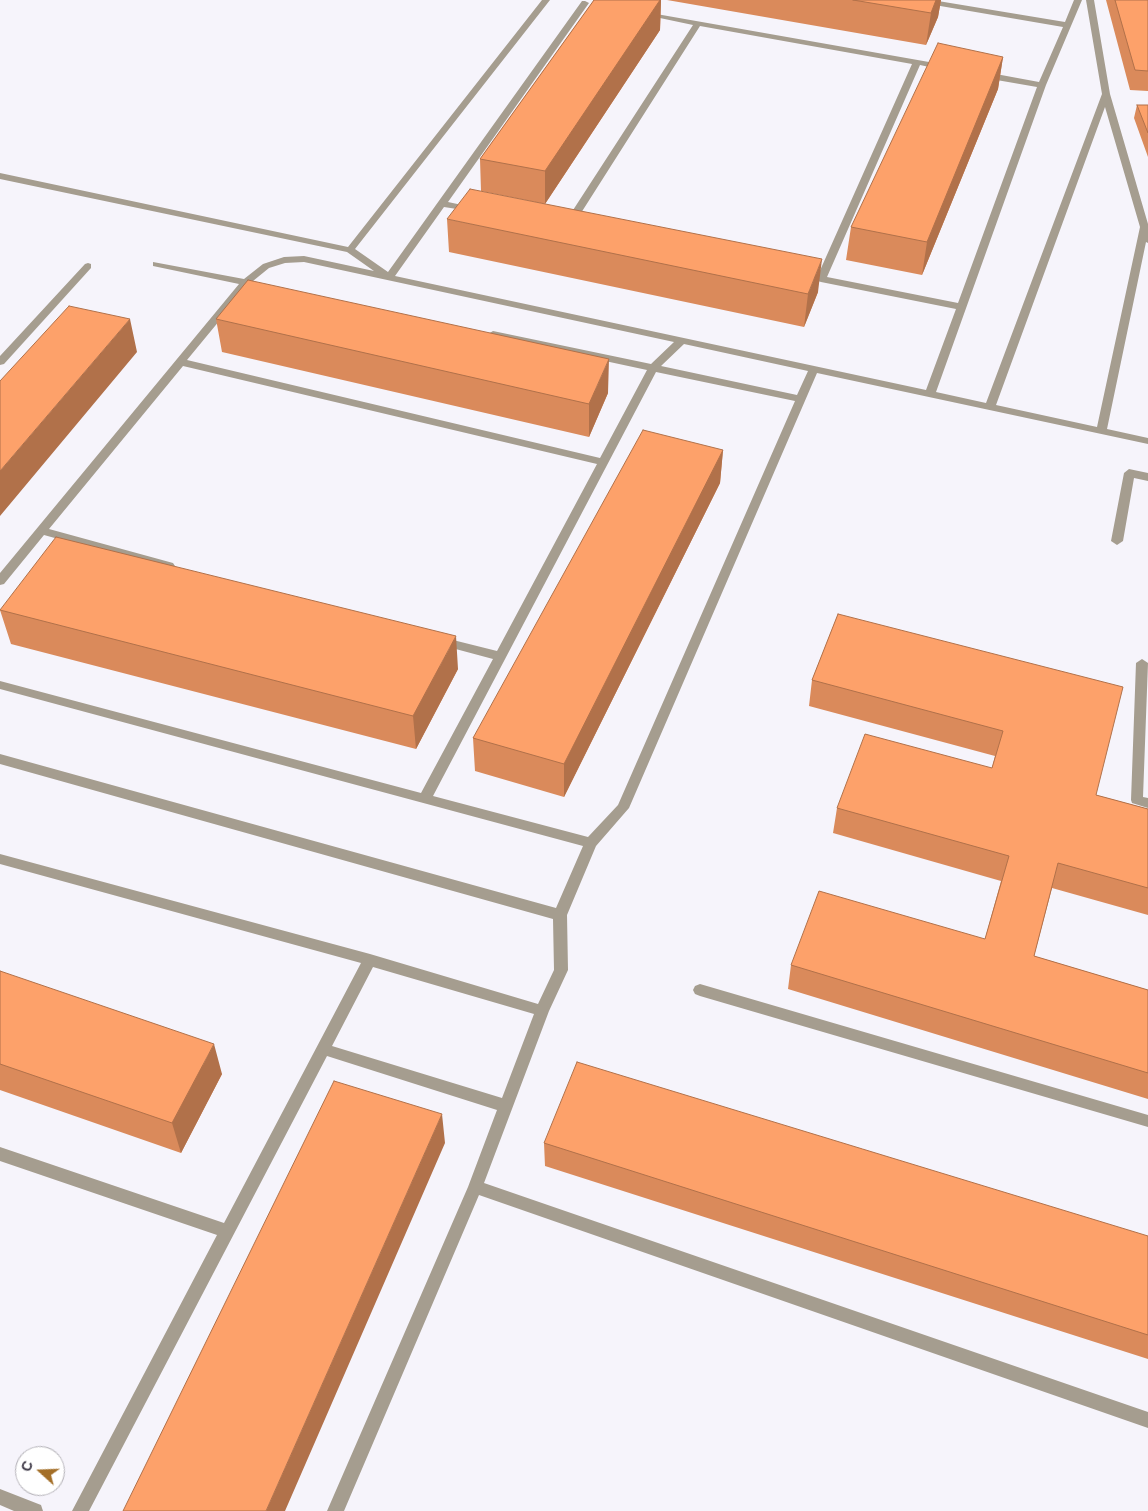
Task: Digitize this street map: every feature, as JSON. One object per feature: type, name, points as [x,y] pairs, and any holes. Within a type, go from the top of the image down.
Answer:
[{"type":"lane","points":[[350,250],[546,0]]},
{"type":"lane","points":[[917,0],[1067,25]]},
{"type":"lane","points":[[930,393],[1042,85],[1078,0]]},
{"type":"lane","points":[[1090,0],[1106,94],[1148,240]]},
{"type":"lane","points":[[389,278],[589,2]]},
{"type":"lane","points":[[632,11],[956,70]]},
{"type":"lane","points":[[566,228],[698,23]]},
{"type":"lane","points":[[821,279],[917,63]]},
{"type":"lane","points":[[975,73],[1042,85]]},
{"type":"lane","points":[[990,407],[1106,94]]},
{"type":"lane","points":[[0,176],[350,250],[389,278]]},
{"type":"lane","points":[[442,204],[481,211]]},
{"type":"lane","points":[[1101,431],[1144,228]]},
{"type":"lane","points":[[0,581],[246,282],[266,266],[284,260],[304,259],[1148,441]]},
{"type":"lane","points":[[156,264],[266,286]]},
{"type":"lane","points":[[0,362],[88,266]]},
{"type":"lane","points":[[792,273],[962,306]]},
{"type":"lane","points":[[479,331],[799,399]]},
{"type":"lane","points":[[425,798],[498,656],[653,368],[682,340]]},
{"type":"lane","points":[[180,362],[603,462]]},
{"type":"lane","points":[[335,1511],[475,1187],[542,1011],[561,970],[560,915],[591,843],[623,808],[799,399],[814,369]]},
{"type":"lane","points":[[1116,541],[1129,473],[1148,477]]},
{"type":"lane","points":[[41,530],[184,570]]},
{"type":"lane","points":[[432,638],[498,656]]},
{"type":"lane","points":[[1142,663],[1136,800],[1148,803]]},
{"type":"lane","points":[[0,685],[591,843]]},
{"type":"lane","points":[[0,759],[560,915]]},
{"type":"lane","points":[[0,859],[370,960],[542,1011]]},
{"type":"lane","points":[[80,1511],[226,1230],[370,960]]},
{"type":"lane","points":[[700,990],[1148,1121]]},
{"type":"lane","points":[[322,1049],[506,1106]]},
{"type":"lane","points":[[0,1154],[226,1230]]},
{"type":"lane","points":[[475,1187],[1148,1420]]},
{"type":"lane","points":[[0,1497],[34,1511]]},
{"type":"building","points":[[594,0],[660,0],[545,171],[480,159]]},
{"type":"building","points":[[853,0],[936,0],[931,13]]},
{"type":"building","points":[[1115,0],[1148,0],[1148,71],[1135,70]]},
{"type":"building","points":[[938,43],[1003,57],[927,242],[851,227]]},
{"type":"building","points":[[1137,105],[1148,105],[1148,133]]},
{"type":"building","points":[[470,189],[822,259],[808,294],[447,219]]},
{"type":"building","points":[[248,280],[609,359],[589,404],[216,319]]},
{"type":"building","points":[[69,306],[130,319],[0,471],[0,381]]},
{"type":"building","points":[[643,430],[723,450],[564,764],[473,738]]},
{"type":"building","points":[[56,537],[456,636],[413,716],[0,610]]},
{"type":"building","points":[[838,614],[1123,687],[1096,795],[1148,809],[1148,888],[1058,863],[1034,956],[1148,990],[1148,1073],[791,965],[819,891],[985,939],[1009,856],[837,808],[865,734],[992,768],[1003,731],[812,680]]},
{"type":"building","points":[[0,971],[214,1044],[172,1123],[0,1064]]},
{"type":"building","points":[[577,1062],[1148,1236],[1148,1335],[544,1143]]},
{"type":"building","points":[[334,1081],[442,1114],[266,1511],[123,1511]]}]
